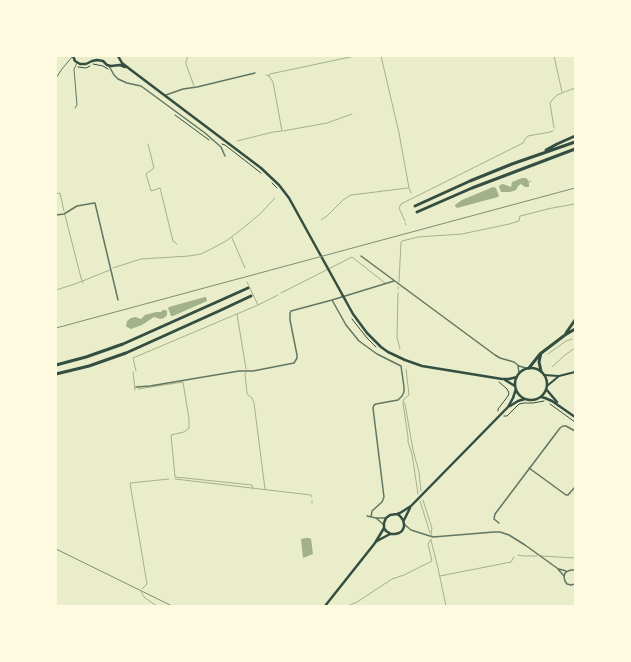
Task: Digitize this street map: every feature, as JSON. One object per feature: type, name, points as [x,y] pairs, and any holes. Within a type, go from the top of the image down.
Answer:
[{"type":"highway","points":[[559,147],[575,137]]},
{"type":"highway","points":[[542,153],[557,144],[575,137]]},
{"type":"highway","points":[[415,206],[470,181],[575,142]]},
{"type":"highway","points":[[417,212],[472,188],[574,149]]},
{"type":"highway","points":[[56,366],[123,344],[248,288]]},
{"type":"highway","points":[[56,374],[89,366],[126,353],[251,296]]},
{"type":"highway","points":[[565,335],[575,320]]},
{"type":"highway","points":[[527,368],[542,352],[575,329]]},
{"type":"highway","points":[[541,371],[539,362],[542,352]]},
{"type":"main road","points":[[73,56],[74,60],[80,64],[98,60],[103,61],[109,66],[115,67],[122,65],[131,70]]},
{"type":"main road","points":[[115,67],[119,62],[119,57]]},
{"type":"main road","points":[[119,57],[122,63],[261,168],[279,185],[288,196],[350,308],[363,329],[374,341],[388,352],[415,364],[502,379],[512,383],[521,396],[527,399]]},
{"type":"main road","points":[[508,407],[513,398],[516,388],[515,382],[519,373],[527,368],[535,368],[541,371],[544,375],[550,394],[560,405],[575,417]]},
{"type":"main road","points":[[544,375],[559,376],[575,372]]},
{"type":"main road","points":[[540,397],[547,387],[559,376]]},
{"type":"main road","points":[[502,379],[517,377]]},
{"type":"main road","points":[[325,606],[375,543],[384,526],[386,518],[411,506],[508,407],[518,401],[540,397],[560,405]]},
{"type":"main road","points":[[375,543],[384,537],[391,534],[397,534],[403,530],[404,522],[411,506]]},
{"type":"main road","points":[[397,514],[404,522]]},
{"type":"main road","points":[[384,526],[386,531],[391,534]]},
{"type":"street","points":[[109,66],[114,75],[120,80],[141,86],[210,137],[221,147],[225,156]]},
{"type":"street","points":[[114,75],[115,67]]},
{"type":"street","points":[[165,96],[175,91],[255,73]]},
{"type":"street","points":[[168,98],[170,94]]},
{"type":"street","points":[[56,215],[64,214],[77,206],[95,203],[118,300]]},
{"type":"street","points":[[361,256],[495,355],[513,361],[527,368]]},
{"type":"street","points":[[136,387],[239,371],[253,371],[294,362],[297,355],[290,320],[290,311],[395,282]]},
{"type":"street","points":[[332,300],[346,325],[359,341],[377,354],[401,366],[404,386],[402,396],[398,400],[376,404],[373,408],[384,498],[382,502],[373,510],[371,517]]},
{"type":"street","points":[[517,364],[519,373]]},
{"type":"street","points":[[499,523],[494,519],[494,514],[561,427],[568,426],[575,431]]},
{"type":"street","points":[[529,468],[566,495],[568,495],[575,487]]},
{"type":"street","points":[[367,516],[386,518]]},
{"type":"street","points":[[376,518],[384,526]]},
{"type":"street","points":[[404,522],[411,530]]},
{"type":"street","points":[[408,530],[433,538],[500,532],[509,535],[557,568],[566,572]]},
{"type":"street","points":[[557,568],[564,576],[567,584],[575,584]]},
{"type":"street","points":[[564,576],[566,572],[575,570]]},
{"type":"lane","points":[[56,78],[73,56]]},
{"type":"lane","points":[[75,108],[77,105],[74,69],[77,63]]},
{"type":"path","points":[[350,315],[367,338],[380,349]]},
{"type":"path","points":[[498,411],[509,393],[508,389],[499,381]]},
{"type":"path","points":[[504,416],[507,416],[519,404],[545,401],[575,422]]},
{"type":"shaded area","points":[[526,178],[528,180],[529,187],[525,187],[521,184],[516,190],[501,192],[499,187],[500,185],[503,184],[511,187],[512,182]]},
{"type":"shaded area","points":[[493,187],[496,188],[498,197],[457,208],[455,206],[462,200]]},
{"type":"shaded area","points":[[206,297],[207,301],[171,316],[169,307]]},
{"type":"shaded area","points":[[163,310],[167,311],[167,315],[164,318],[160,319],[154,317],[142,325],[131,329],[126,326],[127,321],[131,318],[135,317],[141,319],[145,315],[161,312]]},
{"type":"shaded area","points":[[301,539],[311,539],[313,554],[303,558]]},
{"type":"waterway","points":[[188,56],[186,64],[194,86]]},
{"type":"waterway","points":[[269,76],[270,74],[355,56]]},
{"type":"waterway","points":[[381,56],[411,193]]},
{"type":"waterway","points":[[554,56],[562,92]]},
{"type":"waterway","points":[[237,141],[282,131],[273,82],[269,76],[266,75]]},
{"type":"waterway","points":[[554,128],[550,103],[557,95],[575,88]]},
{"type":"waterway","points":[[283,131],[327,123],[352,114]]},
{"type":"waterway","points":[[405,221],[399,208],[401,204],[523,143],[528,136],[553,131]]},
{"type":"waterway","points":[[148,144],[154,168],[146,174],[151,191],[160,188],[173,241],[177,244]]},
{"type":"waterway","points":[[321,220],[343,200],[351,195],[408,188]]},
{"type":"waterway","points":[[56,194],[60,193],[64,211]]},
{"type":"waterway","points":[[113,268],[141,259],[201,254],[226,241],[242,229],[261,213],[275,198]]},
{"type":"waterway","points":[[399,282],[402,241],[418,237],[462,234],[509,224],[519,221],[520,216],[575,204]]},
{"type":"waterway","points":[[65,215],[83,283]]},
{"type":"waterway","points":[[232,238],[245,268]]},
{"type":"waterway","points":[[281,293],[352,257],[385,283]]},
{"type":"waterway","points":[[56,290],[110,270]]},
{"type":"waterway","points":[[247,282],[258,305]]},
{"type":"waterway","points":[[398,293],[397,337],[400,349]]},
{"type":"waterway","points":[[136,371],[133,358],[258,305],[278,295]]},
{"type":"waterway","points":[[237,314],[246,369]]},
{"type":"waterway","points":[[548,354],[566,341],[572,339]]},
{"type":"waterway","points":[[552,367],[575,348]]},
{"type":"waterway","points":[[406,369],[409,395],[403,402],[405,404],[413,450],[419,472],[421,491]]},
{"type":"waterway","points":[[133,372],[135,390]]},
{"type":"waterway","points":[[246,372],[247,393],[252,398],[254,403],[265,489]]},
{"type":"waterway","points":[[138,389],[183,382],[189,428],[184,432],[171,435],[175,477],[252,485],[253,489]]},
{"type":"waterway","points":[[403,403],[408,442],[412,454],[418,494]]},
{"type":"waterway","points":[[142,589],[147,584],[130,483],[169,479]]},
{"type":"waterway","points":[[175,479],[311,495],[311,497]]},
{"type":"waterway","points":[[423,500],[432,528],[432,536]]},
{"type":"waterway","points":[[420,501],[430,533]]},
{"type":"waterway","points":[[348,606],[357,602],[392,579],[404,575],[432,561],[428,544],[431,539]]},
{"type":"waterway","points":[[431,540],[446,606]]},
{"type":"waterway","points":[[518,555],[537,556]]},
{"type":"waterway","points":[[541,556],[575,558]]},
{"type":"waterway","points":[[440,576],[511,562],[514,557]]},
{"type":"waterway","points":[[141,592],[145,598],[157,606]]},
{"type":"railway","points":[[56,328],[575,188]]},
{"type":"railway","points":[[56,549],[172,606]]}]
